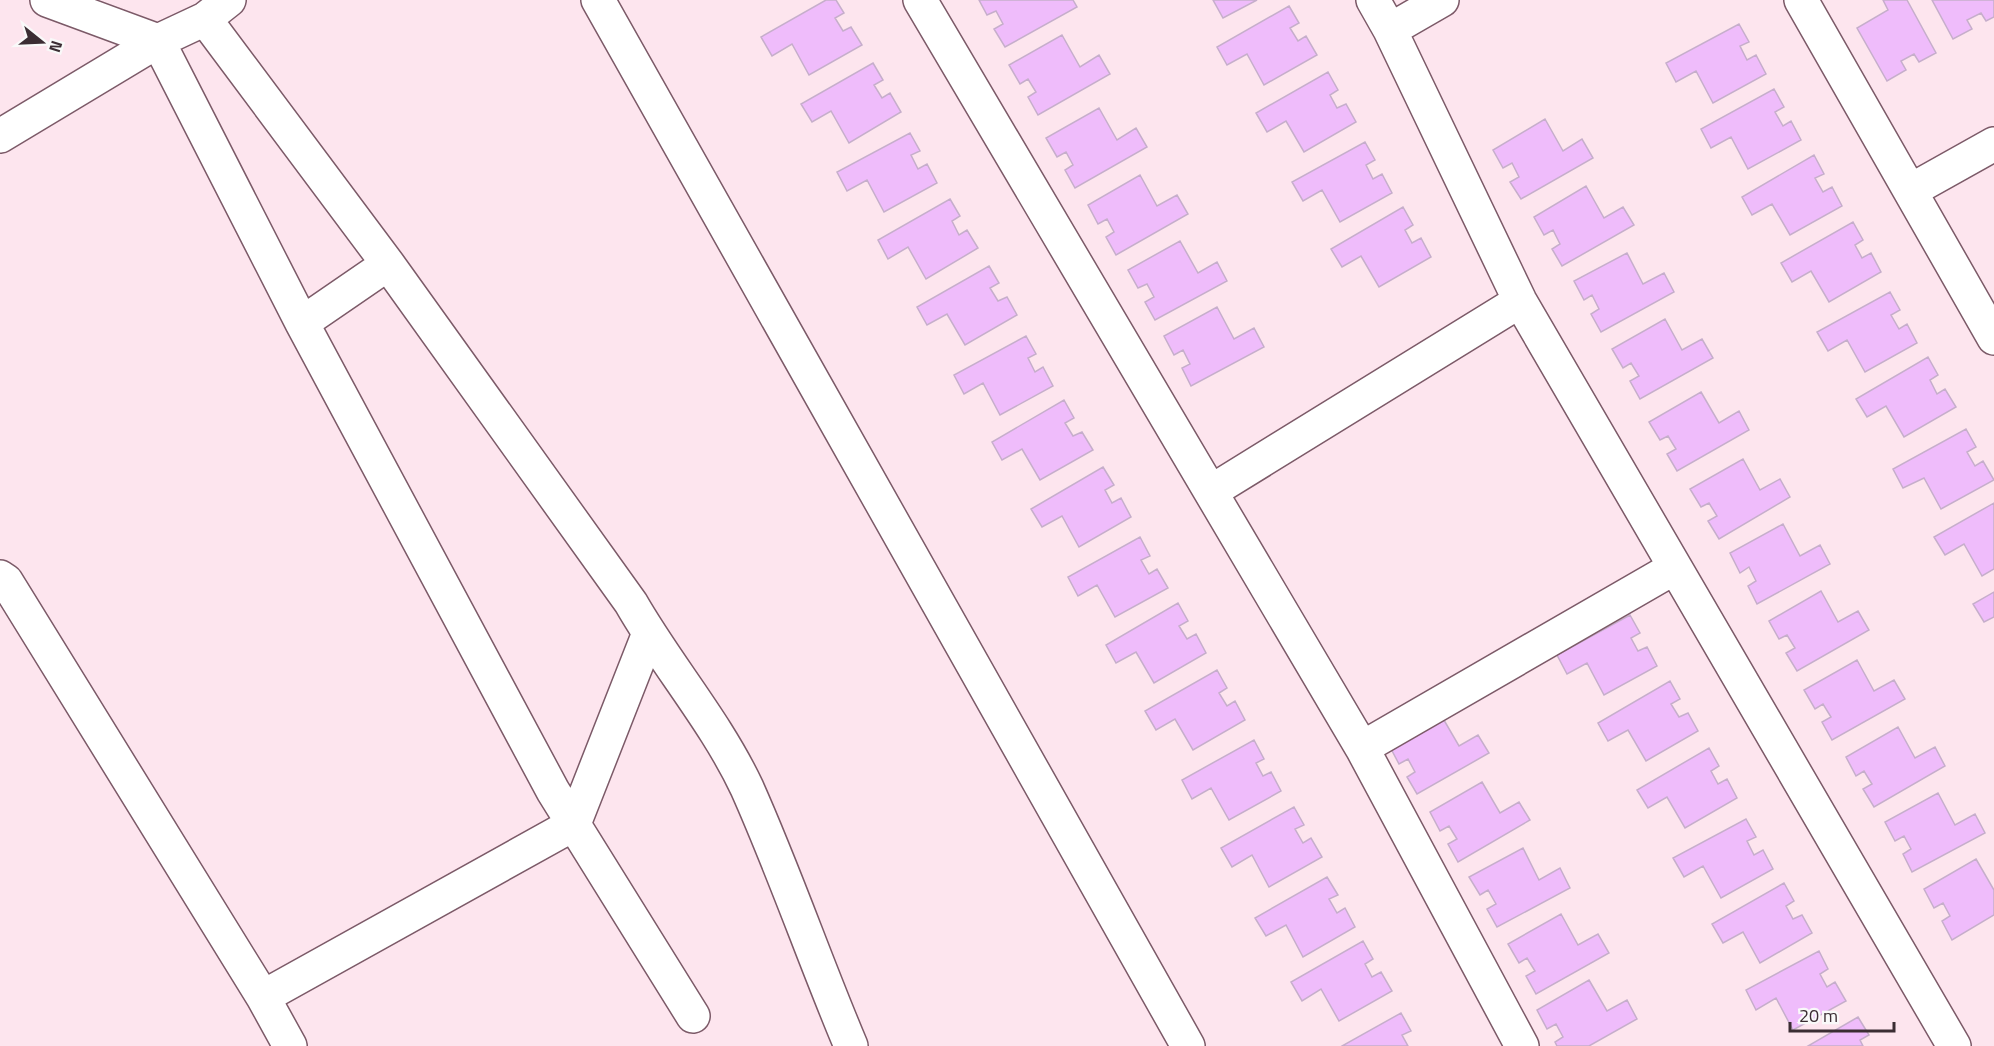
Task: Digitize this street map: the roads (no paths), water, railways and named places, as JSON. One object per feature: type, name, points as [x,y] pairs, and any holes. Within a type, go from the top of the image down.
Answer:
[{"type":"street","points":[[47,0],[158,41],[302,323],[548,781],[693,1016]]},
{"type":"street","points":[[598,0],[1179,1044]]},
{"type":"street","points":[[920,0],[1362,748],[1522,1046]]},
{"type":"street","points":[[1373,0],[1390,30],[1520,302],[1954,1046]]},
{"type":"street","points":[[1390,30],[1442,0]]},
{"type":"street","points":[[1801,0],[1994,338]]},
{"type":"street","points":[[0,136],[158,41],[217,10],[387,264],[631,603],[648,633],[698,703],[746,787],[851,1046]]},
{"type":"street","points":[[1910,191],[1994,144]]},
{"type":"street","points":[[302,323],[387,264]]},
{"type":"street","points":[[1212,491],[1520,302]]},
{"type":"street","points":[[1362,748],[1674,568]]},
{"type":"street","points":[[2,585],[263,997],[290,1046]]},
{"type":"street","points":[[263,997],[574,824],[648,633]]}]
